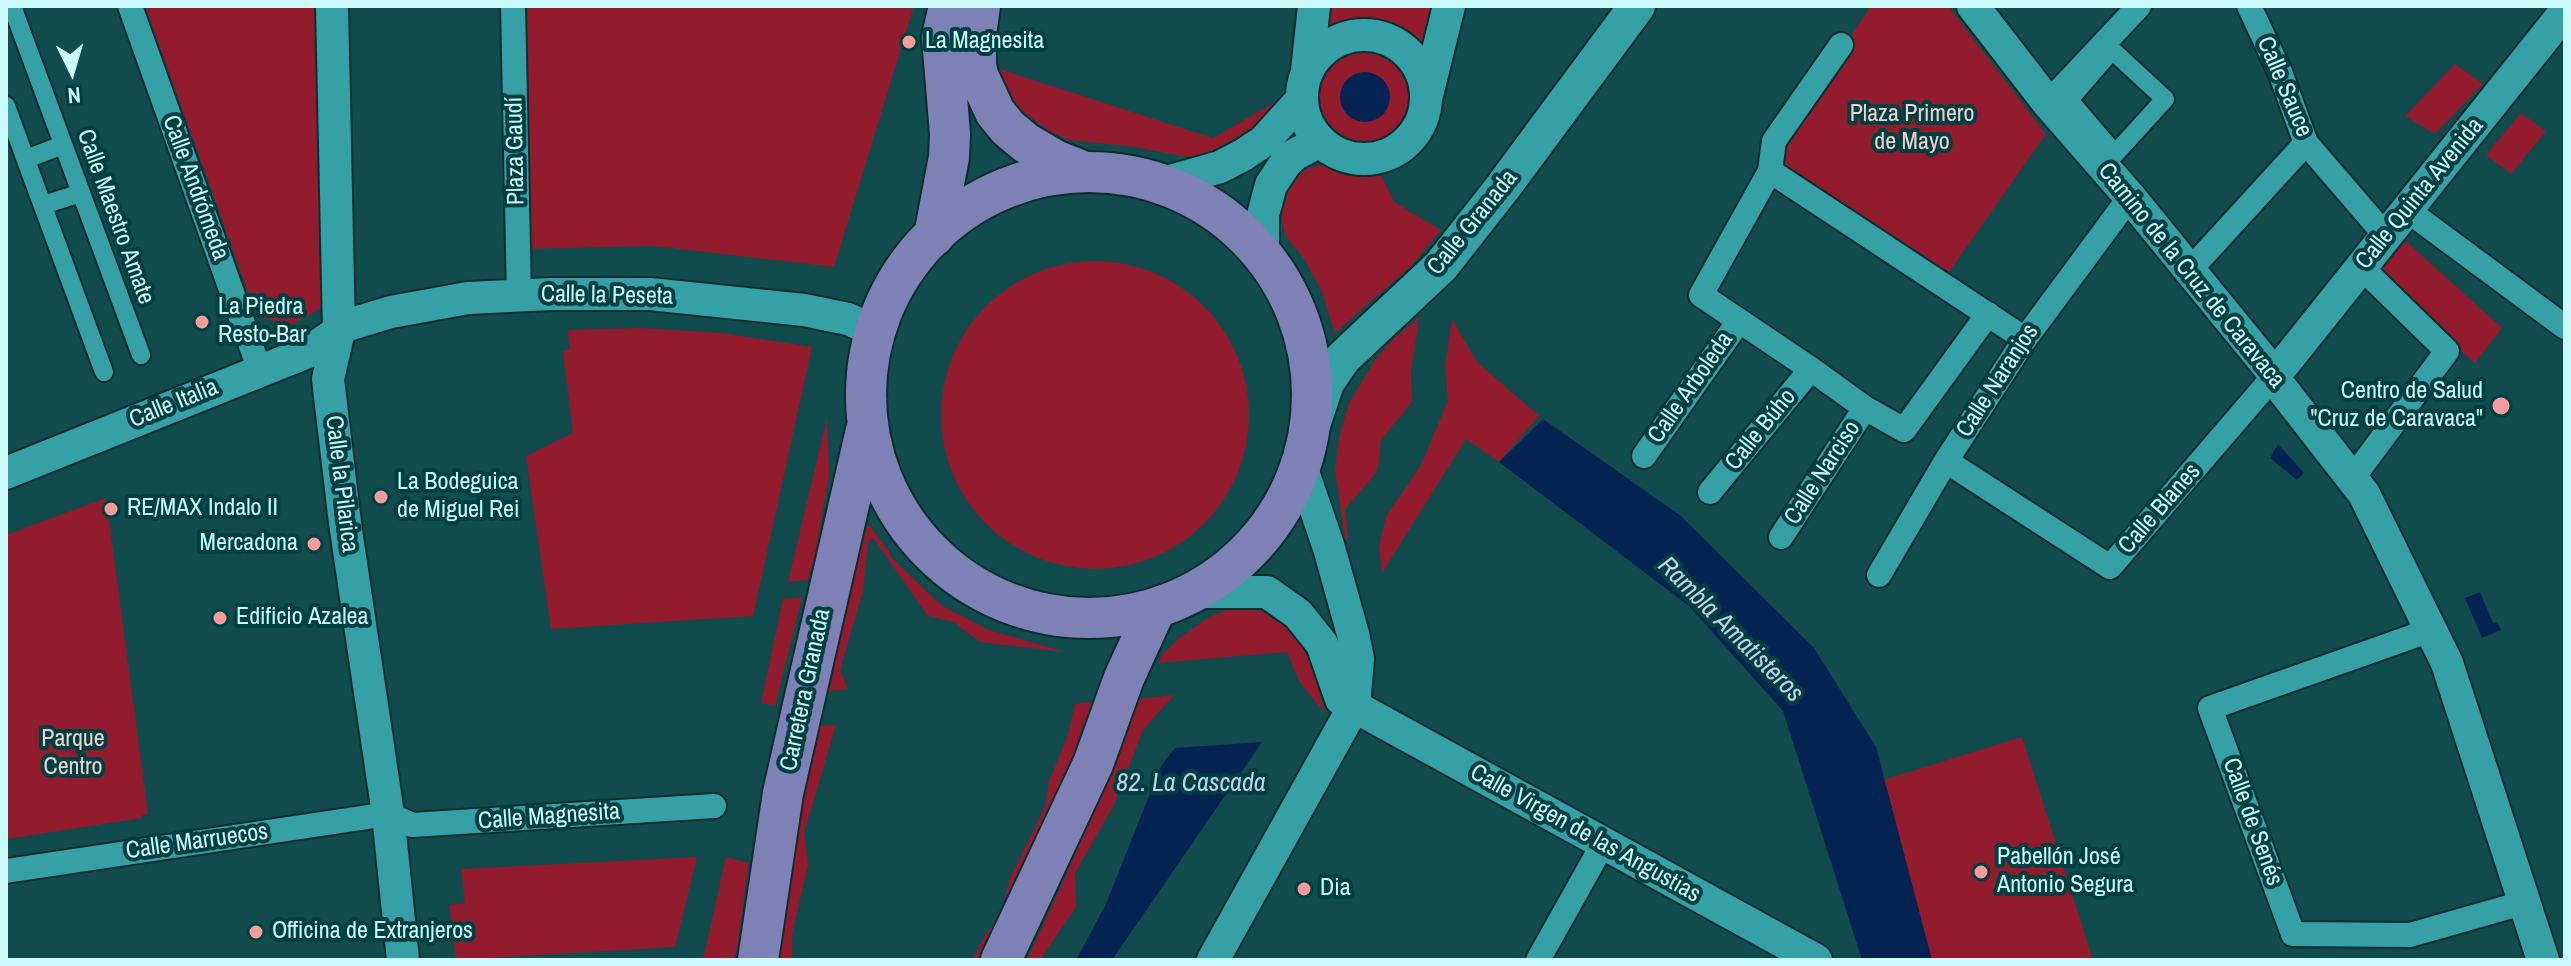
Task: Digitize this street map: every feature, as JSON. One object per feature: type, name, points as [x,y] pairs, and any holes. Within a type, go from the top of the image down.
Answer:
[{"type":"main road","points":[[934,236],[949,157],[942,37],[949,6]]},
{"type":"main road","points":[[980,6],[976,65],[995,112],[1026,143],[1055,160],[1089,173]]},
{"type":"main road","name":"Calle Granada","points":[[1305,450],[1326,383],[1343,358],[1441,266],[1637,6]]},
{"type":"main road","points":[[1089,173],[1138,178],[1160,184],[1200,202],[1228,220],[1263,256],[1290,298],[1303,329],[1311,361],[1313,394],[1305,450],[1292,491],[1275,520],[1254,546],[1230,569],[1195,592],[1156,608],[1107,618],[1074,618],[1020,606],[979,589],[943,563],[905,522],[888,493],[876,462],[868,422],[868,364],[875,331],[887,300],[904,271],[934,236],[977,203],[1007,188],[1053,176],[1089,173]]},
{"type":"main road","name":"Carretera Granada","points":[[758,960],[783,793],[868,422]]},
{"type":"main road","points":[[1001,960],[1093,764],[1124,678],[1156,608]]},
{"type":"street","name":"Calle Maestro Amate","points":[[12,6],[141,355]]},
{"type":"street","name":"Calle Andrómeda","points":[[130,6],[260,371]]},
{"type":"street","name":"Calle la Pilarica","points":[[332,6],[339,331],[328,379],[345,523],[388,814],[403,960]]},
{"type":"street","name":"Plaza Gaudí","points":[[513,6],[519,296]]},
{"type":"street","points":[[1314,6],[1305,85],[1308,125],[1320,141],[1334,152],[1352,159],[1371,159],[1389,154],[1405,145],[1418,131],[1425,113],[1449,6]]},
{"type":"street","name":"Camino de la Cruz de Caravaca","points":[[1973,6],[2048,103],[2130,197],[2275,375],[2279,385],[2364,494],[2431,630],[2457,691],[2543,960]]},
{"type":"street","points":[[2048,103],[2139,6]]},
{"type":"street","name":"Calle Sauce","points":[[2249,6],[2280,72],[2306,143],[2386,236]]},
{"type":"street","name":"Calle Quinta Avenida","points":[[2275,375],[2565,12]]},
{"type":"street","points":[[1160,184],[1220,167],[1254,149],[1271,134],[1305,85],[1317,56],[1332,43],[1349,36],[1368,34],[1386,38],[1402,47],[1415,60],[1424,77],[1427,95]]},
{"type":"street","points":[[1841,45],[1774,141],[1770,171],[1701,295],[1865,408],[1904,430],[1988,314]]},
{"type":"street","points":[[2112,50],[2165,99],[2115,154],[2069,100],[2112,50]]},
{"type":"street","points":[[6,106],[104,372]]},
{"type":"street","points":[[1263,256],[1263,215],[1271,185],[1285,164],[1320,141]]},
{"type":"street","points":[[2189,271],[2306,143]]},
{"type":"street","points":[[26,159],[63,145]]},
{"type":"street","points":[[1770,171],[2025,339]]},
{"type":"street","points":[[43,205],[81,193]]},
{"type":"street","name":"Calle Naranjos","points":[[1879,575],[1946,461],[2025,339],[2130,197]]},
{"type":"street","points":[[2407,210],[2565,327]]},
{"type":"street","points":[[2352,479],[2447,351],[2361,267]]},
{"type":"street","name":"Calle la Peseta","points":[[339,331],[348,325],[391,312],[468,298],[650,294],[804,310],[848,319],[875,331]]},
{"type":"street","name":"Calle Arboleda","points":[[1644,456],[1739,321]]},
{"type":"street","name":"Calle Italia","points":[[6,473],[308,352],[339,331]]},
{"type":"street","name":"Calle Búho","points":[[1710,492],[1811,369]]},
{"type":"street","name":"Calle Blanes","points":[[1946,461],[2110,567],[2275,375]]},
{"type":"street","name":"Calle Narciso","points":[[1781,537],[1865,408]]},
{"type":"street","points":[[1213,960],[1354,706],[1358,659],[1305,450]]},
{"type":"street","points":[[1195,592],[1267,592],[1288,606],[1322,644],[1341,699],[1354,706]]},
{"type":"street","name":"Calle de Senés","points":[[2431,630],[2210,708],[2293,934],[2410,935],[2526,902]]},
{"type":"street","name":"Calle Virgen de las Angustias","points":[[1354,706],[1816,960]]},
{"type":"street","name":"Calle Magnesita","points":[[388,814],[412,825],[714,806]]},
{"type":"street","name":"Calle Marruecos","points":[[6,871],[388,814]]},
{"type":"street","points":[[1538,960],[1603,844]]},
{"type":"green space","points":[[145,6],[317,6],[327,305],[291,325],[257,317]]},
{"type":"green space","points":[[519,6],[914,6],[834,267],[654,246],[523,249]]},
{"type":"green space","points":[[1324,6],[1440,6],[1425,40],[1421,42],[1394,27],[1375,22],[1357,21],[1334,27],[1326,25]]},
{"type":"green space","name":"Plaza Primero de Mayo","points":[[1871,6],[1948,6],[2046,134],[1947,275],[1779,164],[1775,148]]},
{"type":"green space","points":[[1364,47],[1392,55],[1406,69],[1414,97],[1406,125],[1392,139],[1364,147],[1336,139],[1322,125],[1314,97],[1322,69],[1336,55]]},
{"type":"green space","points":[[2455,64],[2483,84],[2435,134],[2405,116]]},
{"type":"green space","points":[[996,68],[1213,138],[1282,98],[1248,134],[1232,146],[1192,157],[1069,140],[1049,131],[1017,107]]},
{"type":"green space","points":[[2521,113],[2546,131],[2511,174],[2486,155]]},
{"type":"green space","points":[[1324,164],[1349,174],[1381,175],[1394,202],[1441,230],[1411,266],[1335,333],[1322,292],[1304,259],[1285,235],[1281,215],[1284,191],[1298,172]]},
{"type":"green space","points":[[2398,234],[2502,328],[2475,363],[2369,269]]},
{"type":"green space","points":[[1095,261],[1125,264],[1154,273],[1181,287],[1204,306],[1223,329],[1237,356],[1246,385],[1249,415],[1246,445],[1237,474],[1223,501],[1204,524],[1181,543],[1154,557],[1125,566],[1095,569],[1065,566],[1036,557],[1009,543],[986,524],[967,501],[953,474],[944,445],[941,415],[944,385],[953,356],[967,329],[986,306],[1009,287],[1036,273],[1065,264]]},
{"type":"green space","points":[[1419,318],[1411,372],[1412,402],[1381,440],[1376,473],[1345,509],[1346,544],[1335,470],[1339,438],[1349,403],[1375,360],[1394,338]]},
{"type":"green space","points":[[1452,319],[1477,362],[1539,416],[1499,462],[1466,439],[1382,573],[1379,548],[1386,516],[1420,467],[1448,401],[1445,366]]},
{"type":"green space","points":[[640,328],[722,333],[812,347],[753,616],[551,629],[526,456],[573,433],[563,350],[570,350],[568,330]]},
{"type":"green space","points":[[827,418],[829,476],[815,556],[808,580],[788,582]]},
{"type":"green space","name":"Parque Centro","points":[[106,498],[148,814],[142,815],[142,818],[6,839],[6,535]]},
{"type":"green space","points":[[868,524],[890,556],[941,605],[989,630],[1065,652],[980,642],[953,622],[928,616],[873,538],[868,542],[863,591],[840,670],[848,689],[822,692]]},
{"type":"green space","points":[[802,597],[775,706],[761,703],[783,599]]},
{"type":"green space","points":[[1245,608],[1269,613],[1295,634],[1312,665],[1325,713],[1300,683],[1287,652],[1158,663],[1178,639],[1209,617],[1229,609]]},
{"type":"green space","points":[[1174,695],[1143,730],[1114,805],[1075,873],[1076,907],[1040,960],[1027,960],[1069,869],[1136,699]]},
{"type":"green space","points":[[1098,701],[985,960],[973,960],[984,937],[1000,916],[1011,876],[1045,807],[1049,781],[1068,735],[1075,704]]},
{"type":"green space","points":[[836,725],[804,833],[808,865],[792,934],[792,960],[778,960],[814,726]]},
{"type":"green space","name":"Pabellón José Antonio Segura","points":[[2022,737],[2093,960],[1928,960],[1867,785]]},
{"type":"green space","points":[[697,857],[675,947],[456,960],[449,905],[465,903],[461,869]]},
{"type":"green space","points":[[726,857],[749,863],[737,949],[733,960],[703,960]]},
{"type":"water","points":[[1365,72],[1382,80],[1390,97],[1382,114],[1365,122],[1348,114],[1340,97],[1348,80]]},
{"type":"water","name":"Rambla Amatisteros","points":[[1543,419],[1681,516],[1814,648],[1876,747],[1932,960],[1862,960],[1783,711],[1689,606],[1499,462]]},
{"type":"water","points":[[2278,444],[2304,473],[2297,480],[2270,458]]},
{"type":"water","points":[[2480,592],[2493,623],[2497,622],[2501,630],[2482,638],[2465,598]]},
{"type":"water","name":"82. La Cascada","points":[[1262,742],[1112,960],[1076,960],[1106,904],[1161,766],[1175,748]]},
{"type":"place","name":"La Magnesita","points":[[909,42]]},
{"type":"place","name":"La Piedra Resto-Bar","points":[[202,322]]},
{"type":"place","name":"Centro de Salud \"Cruz de Caravaca\"","points":[[2501,406]]},
{"type":"place","name":"La Bodeguica de Miguel Rei","points":[[381,497]]},
{"type":"place","name":"RE/MAX Indalo II","points":[[111,509]]},
{"type":"place","name":"Mercadona","points":[[314,544]]},
{"type":"place","name":"Edificio Azalea","points":[[220,618]]},
{"type":"place","name":"Pabellón José Antonio Segura","points":[[1981,872]]},
{"type":"place","name":"Dia","points":[[1304,889]]},
{"type":"place","name":"Officina de Extranjeros","points":[[256,932]]}]
